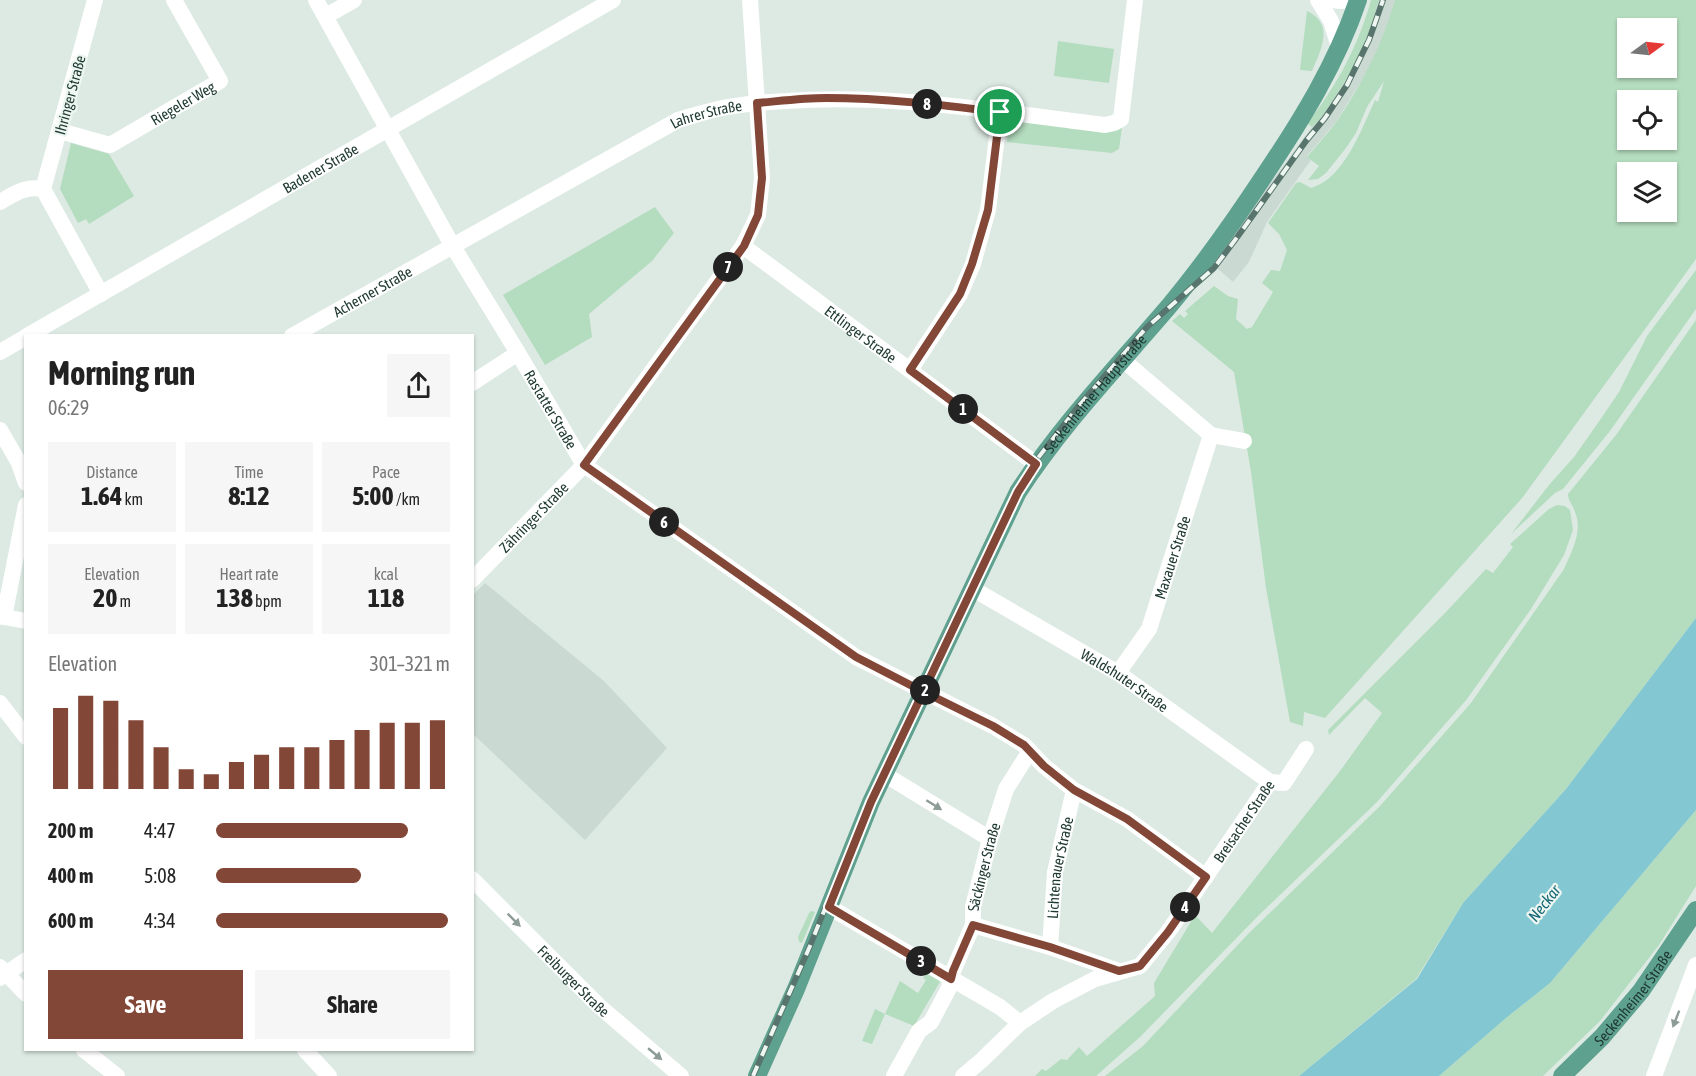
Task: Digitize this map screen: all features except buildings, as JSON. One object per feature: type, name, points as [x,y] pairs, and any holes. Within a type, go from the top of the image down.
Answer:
[{"type":"main road","name":"Seckenheimer Hauptstraße","points":[[757,1076],[796,989],[871,802],[1018,492],[1036,464],[1079,410],[1179,294],[1245,204],[1305,112],[1348,29],[1358,0]]},
{"type":"main road","name":"Seckenheimer Straße","points":[[1562,1076],[1602,1037],[1641,991],[1696,910]]},
{"type":"street","name":"Ihringer Straße","points":[[44,189],[95,0]]},
{"type":"street","name":"Riegeler Weg","points":[[60,131],[110,145],[220,81],[174,0]]},
{"type":"street","name":"Rastatter Straße","points":[[316,0],[452,245],[584,465],[856,657],[993,726],[1024,745],[1044,766],[1074,790],[1127,819],[1206,877]]},
{"type":"street","points":[[326,16],[354,0]]},
{"type":"street","name":"Badener Straße","points":[[31,334],[613,0]]},
{"type":"street","name":"Zähringer Straße","points":[[474,578],[584,465],[744,246],[758,215],[762,178],[750,0]]},
{"type":"street","name":"Lahrer Straße","points":[[452,245],[678,120],[721,108],[823,98],[879,100],[1105,125],[1114,123],[1121,119],[1135,0]]},
{"type":"street","points":[[1318,0],[1330,21],[1339,47]]},
{"type":"street","points":[[1330,0],[1351,0]]},
{"type":"street","points":[[910,370],[960,294],[972,264],[988,210],[1000,112]]},
{"type":"street","points":[[0,202],[32,187],[44,189],[101,294]]},
{"type":"street","name":"Acherner Straße","points":[[296,334],[452,245]]},
{"type":"street","name":"Ettlinger Straße","points":[[744,246],[1036,464]]},
{"type":"street","name":"Badener Straße","points":[[0,352],[24,338]]},
{"type":"street","points":[[474,382],[518,353]]},
{"type":"street","points":[[1123,360],[1211,435],[1244,441]]},
{"type":"street","points":[[0,430],[19,463],[24,477]]},
{"type":"street","name":"Maxauer Straße","points":[[1118,673],[1149,629],[1211,435]]},
{"type":"street","points":[[24,514],[2,617],[24,621]]},
{"type":"street","name":"Waldshuter Straße","points":[[973,589],[1118,673],[1270,782]]},
{"type":"street","points":[[0,703],[24,734]]},
{"type":"street","name":"Breisacher Straße","points":[[963,1076],[1020,1023],[1053,1001],[1095,979],[1140,966],[1168,932],[1270,782],[1284,783],[1306,749]]},
{"type":"street","name":"Säckinger Straße","points":[[894,1076],[919,1031],[931,1022],[949,988],[953,971],[973,925],[973,907],[990,839],[1006,789],[1030,752]]},
{"type":"street","points":[[884,774],[990,839]]},
{"type":"street","name":"Lichtenauer Straße","points":[[1050,947],[1055,873],[1074,790]]},
{"type":"street","name":"Freiburger Straße","points":[[474,881],[599,1006],[681,1076]]},
{"type":"street","points":[[829,907],[1000,1007],[1020,1023]]},
{"type":"street","points":[[973,925],[1050,947],[1119,971]]},
{"type":"street","points":[[24,961],[2,973],[24,992]]},
{"type":"street","points":[[1657,1075],[1696,965]]},
{"type":"street","points":[[85,1051],[117,1076]]},
{"type":"street","points":[[306,1051],[329,1076]]},
{"type":"shaded area","points":[[1379,0],[1395,0],[1388,26],[1368,70],[1336,122],[1307,156],[1311,160],[1267,222],[1249,262],[1233,282],[1211,263],[1322,116],[1358,62]]},
{"type":"shaded area","points":[[485,583],[604,681],[667,748],[585,840],[474,735],[474,594]]},
{"type":"green space","points":[[1371,0],[1379,0],[1358,61],[1322,117],[1312,127],[1307,123],[1328,95],[1345,65],[1360,33]]},
{"type":"green space","points":[[1395,0],[1696,0],[1696,259],[1523,497],[1325,718],[1304,712],[1303,726],[1290,722],[1266,588],[1251,472],[1234,372],[1172,321],[1180,314],[1184,318],[1188,314],[1185,311],[1214,286],[1228,296],[1238,299],[1236,319],[1247,329],[1252,327],[1273,292],[1262,283],[1271,270],[1280,271],[1287,250],[1279,234],[1268,223],[1296,183],[1300,182],[1311,188],[1323,183],[1342,164],[1358,138],[1375,100],[1378,102],[1384,81],[1367,107],[1356,133],[1346,148],[1326,173],[1318,179],[1308,180],[1319,166],[1307,157],[1337,121],[1355,93],[1378,47]]},
{"type":"green space","points":[[1307,11],[1316,16],[1323,30],[1322,46],[1312,71],[1300,70]]},
{"type":"green space","points":[[1058,41],[1114,49],[1109,83],[1054,76]]},
{"type":"green space","points":[[1009,117],[1122,127],[1119,149],[1112,153],[1007,142]]},
{"type":"green space","points":[[71,143],[109,154],[134,196],[89,224],[86,219],[78,223],[60,189]]},
{"type":"green space","points":[[655,207],[674,233],[652,261],[589,314],[592,337],[545,365],[503,295]]},
{"type":"green space","points":[[1696,270],[1696,309],[1610,431],[1563,489],[1555,493],[1511,534],[1574,457],[1600,420],[1619,392],[1647,336]]},
{"type":"green space","points":[[1696,320],[1696,618],[1566,789],[1463,903],[1416,979],[1299,1076],[1105,1076],[1143,1046],[1248,934],[1380,806],[1471,703],[1564,569],[1576,541],[1578,526],[1568,494],[1616,435]]},
{"type":"green space","points":[[1557,505],[1565,506],[1570,510],[1573,530],[1564,555],[1531,609],[1467,699],[1377,802],[1258,916],[1140,1037],[1096,1076],[1035,1076],[1042,1069],[1046,1071],[1061,1059],[1067,1060],[1079,1047],[1087,1056],[1155,996],[1154,983],[1195,915],[1212,933],[1340,771],[1382,713],[1365,698],[1329,735],[1328,730],[1486,569],[1493,573],[1513,547],[1510,544],[1549,509]]},
{"type":"green space","points":[[1696,810],[1696,886],[1659,945],[1600,1021],[1543,1076],[1439,1076],[1550,983]]},
{"type":"green space","points":[[811,911],[815,912],[802,943],[799,942],[798,937]]},
{"type":"green space","points":[[928,971],[941,980],[914,1026],[885,1014],[900,981],[918,993],[926,980],[923,978]]},
{"type":"green space","points":[[875,1009],[885,1014],[872,1044],[862,1041]]},
{"type":"water","name":"Neckar","points":[[1696,618],[1696,810],[1550,983],[1439,1076],[1299,1076],[1417,979],[1463,903],[1566,789]]},
{"type":"railway","points":[[753,1076],[810,946],[854,836],[920,690],[1016,490],[1077,408],[1147,327],[1214,268],[1238,236],[1347,85],[1369,40],[1383,0]]},
{"type":"route","points":[[1000,112],[879,100],[823,98],[757,103],[762,178],[758,215],[744,246],[584,465],[856,657],[920,690],[924,692],[993,726],[1024,745],[1044,766],[1074,790],[1127,819],[1206,877],[1168,932],[1140,966],[1119,971],[1050,947],[973,925],[951,979],[829,907],[871,802],[924,692],[951,636],[1018,492],[1036,464],[910,370],[960,294],[972,264],[988,210],[1000,112]]}]
